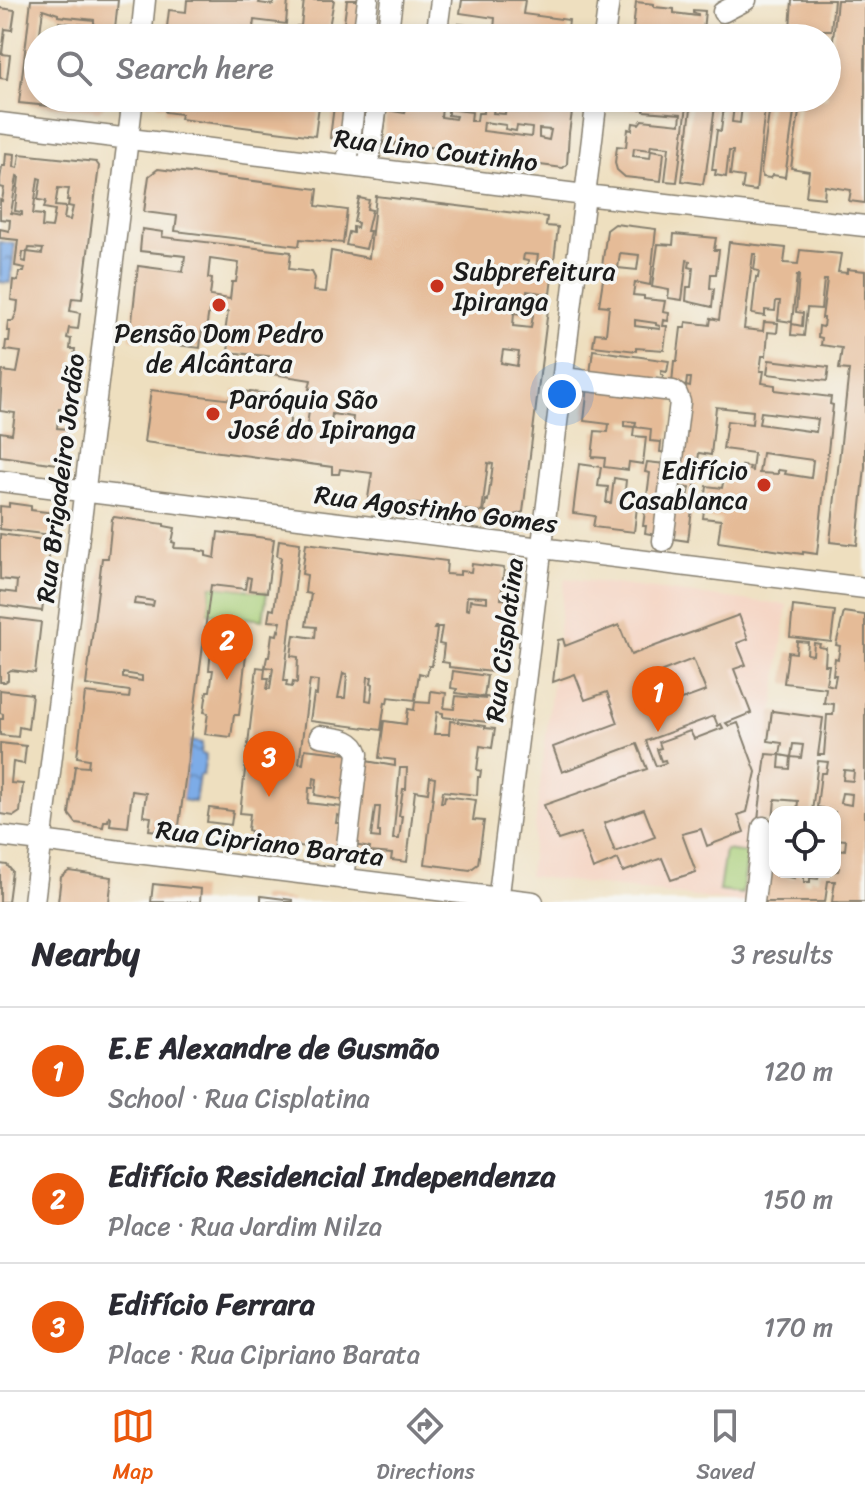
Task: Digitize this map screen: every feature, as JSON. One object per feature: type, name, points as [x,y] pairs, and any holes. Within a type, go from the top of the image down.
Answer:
[{"type":"street","points":[[142,24],[145,0]]},
{"type":"street","points":[[365,24],[368,0]]},
{"type":"street","points":[[389,24],[392,0]]},
{"type":"street","points":[[438,24],[441,0]]},
{"type":"street","points":[[606,24],[609,0]]},
{"type":"street","points":[[723,12],[746,0]]},
{"type":"street","name":"Rua Brigadeiro Jordão","points":[[34,902],[131,112]]},
{"type":"street","points":[[347,165],[353,112]]},
{"type":"street","points":[[368,168],[376,112]]},
{"type":"street","name":"Rua Cisplatina","points":[[498,900],[595,112]]},
{"type":"street","name":"Rua Lino Coutinho","points":[[0,123],[865,226]]},
{"type":"street","points":[[563,378],[673,391],[677,394],[680,402],[663,541]]},
{"type":"street","name":"Rua Agostinho Gomes","points":[[0,481],[865,588]]},
{"type":"street","points":[[320,736],[351,742],[358,754],[343,879]]},
{"type":"street","points":[[754,902],[763,827]]},
{"type":"street","points":[[8,837],[29,850],[38,864]]},
{"type":"street","name":"Rua Cipriano Barata","points":[[8,837],[533,902]]},
{"type":"shaded area","points":[[565,578],[787,605],[748,902],[529,876]]},
{"type":"green space","points":[[211,585],[267,592],[263,620],[207,613]]},
{"type":"green space","points":[[725,850],[748,853],[742,894],[719,891]]},
{"type":"water","points":[[0,242],[15,244],[10,283],[0,282]]},
{"type":"water","points":[[190,741],[202,743],[201,754],[206,755],[195,802],[182,800]]},
{"type":"building","points":[[31,0],[118,0],[115,24],[94,24],[94,20],[58,16],[43,9],[41,24],[28,24]]},
{"type":"building","points":[[187,0],[260,0],[259,3],[273,5],[274,0],[288,0],[286,24],[254,20],[254,24],[167,24],[169,10],[186,12]]},
{"type":"building","points":[[304,0],[334,0],[330,24],[301,24]]},
{"type":"building","points":[[347,0],[361,0],[358,24],[344,24]]},
{"type":"building","points":[[462,0],[525,0],[523,14],[569,20],[569,24],[494,24],[495,18],[460,13]]},
{"type":"building","points":[[792,0],[834,0],[832,24],[790,24]]},
{"type":"building","points":[[837,0],[865,0],[865,203],[849,201],[851,190],[825,186],[824,198],[806,196],[809,171],[791,168],[799,112],[841,112],[841,24],[835,24]]},
{"type":"building","points":[[636,2],[674,9],[674,13],[698,16],[693,10],[705,11],[704,24],[634,24]]},
{"type":"building","points":[[0,8],[15,10],[12,30],[5,29],[2,54],[10,55],[7,79],[0,78]]},
{"type":"building","points":[[24,60],[24,104],[19,103]]},
{"type":"building","points":[[165,112],[318,112],[315,136],[180,119],[181,114]]},
{"type":"building","points":[[333,112],[347,112],[344,140],[330,138]]},
{"type":"building","points":[[380,112],[442,112],[441,117],[455,119],[456,116],[448,115],[448,112],[472,112],[471,121],[477,121],[478,113],[572,112],[567,164],[563,168],[479,157],[467,151],[419,146],[419,149],[399,142],[383,144],[386,114]],"holes":[[[484,122],[506,125],[505,129],[516,131],[517,126],[532,128],[531,137],[483,131]],[[539,129],[551,130],[549,140],[539,138]]]},
{"type":"building","points":[[656,112],[686,112],[677,182],[665,181],[669,147],[651,145],[650,150],[634,148],[633,156],[650,158],[651,150],[664,152],[661,181],[625,177],[617,170],[617,146],[626,147],[628,129],[632,130],[633,123],[639,124],[642,120],[680,124],[681,114]]},
{"type":"building","points":[[691,112],[714,112],[703,184],[682,181]]},
{"type":"building","points":[[723,112],[733,112],[732,122],[740,123],[741,112],[764,112],[756,191],[742,189],[744,177],[730,175],[733,151],[729,151],[726,177],[715,175],[716,170],[712,170],[717,130],[721,131]]},
{"type":"building","points":[[769,112],[794,112],[785,177],[763,177],[761,172]]},
{"type":"building","points":[[6,153],[15,154],[14,167],[18,168],[20,154],[96,162],[99,166],[82,299],[72,298],[70,311],[80,313],[78,329],[69,328],[67,338],[71,339],[70,349],[75,349],[68,409],[59,408],[57,428],[67,429],[64,459],[57,464],[0,456],[0,432],[12,434],[15,413],[0,411],[2,371],[17,373],[21,352],[5,350],[6,341],[9,341],[8,321],[13,321],[17,311],[18,301],[11,300],[13,280],[18,281],[19,272],[24,272],[25,268],[15,266],[18,240],[0,238],[0,229],[9,231],[10,220],[0,219],[0,200],[4,188],[0,187],[0,179],[2,166],[5,166]],"holes":[[[17,176],[15,211],[22,212],[22,215],[11,213]],[[38,178],[41,179],[38,200],[46,201],[44,208],[55,210],[52,228],[42,227],[43,215],[33,214]],[[58,188],[69,189],[68,206],[73,207],[70,220],[64,219],[66,207],[55,206]],[[29,248],[43,249],[42,254],[28,252]]]},
{"type":"building","points":[[158,169],[318,189],[316,206],[347,210],[343,243],[300,239],[299,246],[175,231],[177,216],[144,212],[149,176]]},
{"type":"building","points":[[376,196],[547,217],[546,226],[558,227],[550,294],[527,291],[526,298],[549,301],[523,512],[513,516],[484,512],[493,464],[488,463],[482,512],[368,498],[372,473],[340,469],[339,474],[332,474],[332,467],[144,442],[151,390],[233,400],[234,390],[268,394],[267,404],[291,408],[289,430],[306,433],[312,389],[309,389],[311,380],[272,374],[275,357],[228,352],[230,334],[225,333],[228,312],[209,310],[200,348],[130,339],[138,266],[183,272],[185,256],[140,251],[142,229],[163,232],[162,237],[291,252],[289,269],[312,272],[315,278],[313,291],[326,292],[331,251],[369,258]],"holes":[[[524,254],[538,255],[536,268],[528,267],[528,261],[523,260]],[[210,259],[239,263],[230,299],[210,296],[212,279],[208,278]],[[514,313],[533,315],[531,328],[513,326]],[[503,350],[519,352],[517,366],[501,363]],[[332,414],[353,417],[350,442],[329,439]]]},
{"type":"building","points":[[359,198],[369,200],[367,209],[372,210],[366,249],[346,245],[349,232],[353,233],[353,227],[357,228],[358,223],[354,222]]},
{"type":"building","points":[[615,224],[656,229],[650,285],[635,282],[633,295],[665,301],[663,312],[669,313],[668,321],[664,320],[663,326],[667,326],[664,350],[636,348],[636,351],[593,346],[595,333],[606,334],[609,306],[599,305],[607,230]],"holes":[[[620,253],[639,255],[637,270],[618,268]],[[635,320],[656,323],[660,329],[635,326]]]},
{"type":"building","points":[[674,234],[716,238],[714,250],[719,250],[716,274],[711,274],[710,288],[714,289],[712,307],[686,301],[693,268],[689,267],[690,261],[687,260],[682,300],[668,298],[669,290],[652,287],[658,244],[673,245]]},
{"type":"building","points":[[729,242],[786,248],[784,263],[798,264],[800,250],[841,254],[838,272],[847,273],[847,269],[865,271],[865,467],[857,545],[830,542],[849,370],[839,369],[842,348],[821,345],[822,338],[818,337],[819,326],[823,327],[827,280],[824,280],[821,309],[807,308],[804,336],[791,335],[792,324],[802,326],[803,313],[796,312],[799,275],[792,322],[778,320],[780,301],[776,301],[775,311],[765,310],[765,316],[752,314],[759,271],[754,270],[756,254],[753,254],[744,329],[763,331],[764,322],[778,323],[777,333],[768,332],[766,356],[762,356],[760,371],[764,371],[762,383],[775,385],[775,390],[831,397],[830,404],[833,405],[817,554],[718,542],[721,520],[703,518],[707,486],[722,488],[726,468],[742,470],[742,466],[750,467],[752,471],[754,453],[723,449],[727,421],[752,424],[753,411],[716,407],[711,455],[699,453],[688,541],[667,538],[672,494],[688,497],[690,488],[673,486],[686,386],[672,384],[681,328],[685,328],[686,322],[710,325],[711,318],[719,320]],"holes":[[[761,412],[818,419],[816,432],[759,424]],[[762,453],[813,460],[811,478],[778,470],[778,474],[759,473]]]},
{"type":"building","points":[[593,350],[669,361],[667,372],[661,371],[662,383],[590,374]]},
{"type":"building","points":[[769,360],[829,367],[827,381],[767,374]]},
{"type":"building","points":[[588,386],[673,396],[666,453],[660,452],[661,442],[650,441],[651,429],[635,427],[636,422],[624,421],[624,426],[634,427],[633,436],[646,437],[643,464],[629,462],[628,470],[604,467],[605,458],[592,457],[595,431],[608,432],[609,424],[584,421]]},
{"type":"building","points":[[647,462],[665,464],[656,535],[645,533],[646,526],[643,526],[650,473],[645,472]]},
{"type":"building","points":[[579,464],[601,467],[598,486],[608,487],[606,503],[611,503],[614,478],[626,480],[625,490],[635,491],[634,532],[593,527],[595,516],[573,513]]},
{"type":"building","points":[[9,503],[55,513],[52,535],[0,529],[0,506],[9,507]]},
{"type":"building","points":[[112,519],[164,524],[175,528],[174,548],[197,549],[215,558],[218,532],[274,539],[267,592],[249,590],[251,578],[247,577],[245,589],[211,585],[178,833],[149,830],[151,817],[143,816],[146,793],[132,791],[128,827],[110,825],[109,816],[103,827],[76,823],[69,814],[75,766],[88,767],[89,759],[77,757],[85,693],[129,698],[130,691],[86,685],[102,558],[108,558]],"holes":[[[135,598],[154,601],[153,606],[134,604]],[[123,673],[142,676],[142,681],[123,678]]]},
{"type":"building","points":[[0,534],[51,541],[42,611],[0,605],[0,591],[16,593],[17,581],[0,579]]},
{"type":"building","points":[[279,540],[300,543],[284,681],[287,681],[286,686],[292,687],[293,682],[297,683],[298,657],[291,656],[294,635],[315,638],[316,627],[306,626],[311,594],[305,593],[307,575],[302,574],[306,543],[447,561],[446,574],[471,572],[472,564],[504,568],[501,599],[511,600],[501,673],[449,667],[449,663],[442,662],[444,645],[439,644],[442,627],[435,627],[432,666],[429,666],[427,675],[419,673],[415,700],[388,697],[381,730],[310,721],[318,681],[310,680],[299,763],[303,764],[305,749],[348,754],[344,800],[315,795],[317,779],[314,778],[313,788],[309,788],[308,803],[342,807],[336,823],[340,823],[337,850],[250,841],[250,814],[240,813],[257,667],[265,668],[264,678],[269,678],[267,689],[270,689],[273,668],[265,667],[272,634],[277,635],[281,622],[268,621],[270,609],[274,610],[281,557],[277,556]],"holes":[[[467,596],[487,597],[487,602],[470,600],[469,610],[466,609]],[[343,673],[347,674],[345,698],[338,698]],[[368,677],[372,677],[371,701],[366,700]]]},
{"type":"building","points":[[793,606],[835,611],[831,642],[790,637]]},
{"type":"building","points":[[844,612],[865,615],[865,902],[832,902],[835,881],[828,881],[825,902],[759,902],[768,829],[769,878],[804,878],[804,882],[810,882],[810,878],[841,878],[841,850],[845,850],[846,840],[841,840],[841,806],[817,806],[821,773],[826,773],[828,762],[818,761],[813,806],[798,806],[798,801],[775,799],[774,806],[769,806],[769,821],[758,820],[766,754],[780,755],[782,743],[768,741],[772,711],[823,718],[818,755],[824,755],[827,715],[833,715],[834,704],[824,703],[826,688],[784,683],[788,652],[796,653],[797,641],[808,642],[807,654],[813,655],[814,643],[826,648],[825,665],[829,665],[826,684],[834,686],[835,658],[838,659],[840,646],[836,645]],"holes":[[[793,744],[803,745],[801,758],[791,757]],[[780,755],[791,757],[790,769],[779,768]],[[844,770],[854,771],[853,781],[843,780]],[[842,793],[852,794],[851,805],[840,803]]]},
{"type":"building","points":[[739,615],[748,639],[737,643],[746,665],[734,669],[751,713],[726,723],[729,726],[738,723],[756,772],[747,812],[738,815],[744,832],[707,846],[701,829],[682,834],[696,872],[671,880],[662,858],[623,872],[618,859],[593,869],[580,833],[558,840],[544,805],[647,769],[637,744],[562,772],[553,747],[618,723],[607,692],[585,700],[575,674],[553,682],[558,640],[563,639],[565,646],[619,625],[631,655]],"holes":[[[693,659],[706,691],[673,703],[669,693],[658,696],[654,686],[665,682],[662,671]],[[714,716],[718,726],[721,724],[723,728],[694,739],[690,731],[659,742],[661,748],[657,749],[661,761],[665,760],[666,763],[656,766],[646,741]],[[644,809],[655,837],[615,852],[604,823]]]},
{"type":"building","points":[[0,617],[41,622],[35,673],[11,670],[8,680],[0,682]]},
{"type":"building","points":[[219,627],[245,630],[242,653],[246,654],[239,715],[234,715],[231,737],[205,734],[208,713],[204,712],[213,670],[209,670],[211,650],[216,650]]},
{"type":"building","points":[[453,671],[487,676],[484,697],[456,693],[457,689],[451,688]]},
{"type":"building","points":[[0,690],[32,694],[28,729],[19,727],[18,737],[0,735],[3,714],[0,713]]},
{"type":"building","points":[[431,691],[446,693],[444,708],[454,709],[456,696],[499,699],[496,723],[443,717],[443,713],[437,712],[434,734],[449,734],[450,721],[495,729],[492,748],[480,746],[477,770],[481,771],[477,795],[443,791],[441,802],[444,802],[445,796],[476,800],[473,820],[484,821],[478,864],[470,870],[425,864],[435,778],[430,777],[428,793],[415,791],[407,862],[391,860],[392,854],[369,852],[370,848],[354,845],[366,761],[395,766],[395,760],[379,758],[384,721],[406,724],[408,709],[414,710],[415,702],[430,703]],"holes":[[[400,768],[407,768],[406,789],[403,789],[399,816],[402,816],[399,839],[393,839]],[[375,807],[380,807],[380,838],[371,837]]]},
{"type":"building","points":[[0,743],[26,746],[24,764],[13,762],[11,783],[23,784],[20,812],[14,816],[0,814]]},
{"type":"building","points":[[209,808],[233,811],[231,825],[207,822]]},
{"type":"building","points":[[0,864],[7,865],[12,871],[8,902],[0,902]]},
{"type":"building","points":[[69,871],[112,877],[109,902],[58,902],[61,877]]},
{"type":"building","points":[[153,884],[201,889],[200,902],[151,902]]},
{"type":"building","points":[[261,896],[292,900],[292,902],[261,902]]},
{"type":"place","name":"Subprefeitura Ipiranga","points":[[437,286]]},
{"type":"place","name":"Pensão Dom Pedro de Alcântara","points":[[219,305]]},
{"type":"place","name":"Paróquia São José do Ipiranga","points":[[213,414]]},
{"type":"place","name":"Edifício Casablanca","points":[[764,485]]},
{"type":"place","name":"Edifício Residencial Independenza","points":[[227,680]]},
{"type":"place","name":"E.E Alexandre de Gusmão","points":[[658,732]]},
{"type":"place","name":"Edifício Ferrara","points":[[269,797]]}]
